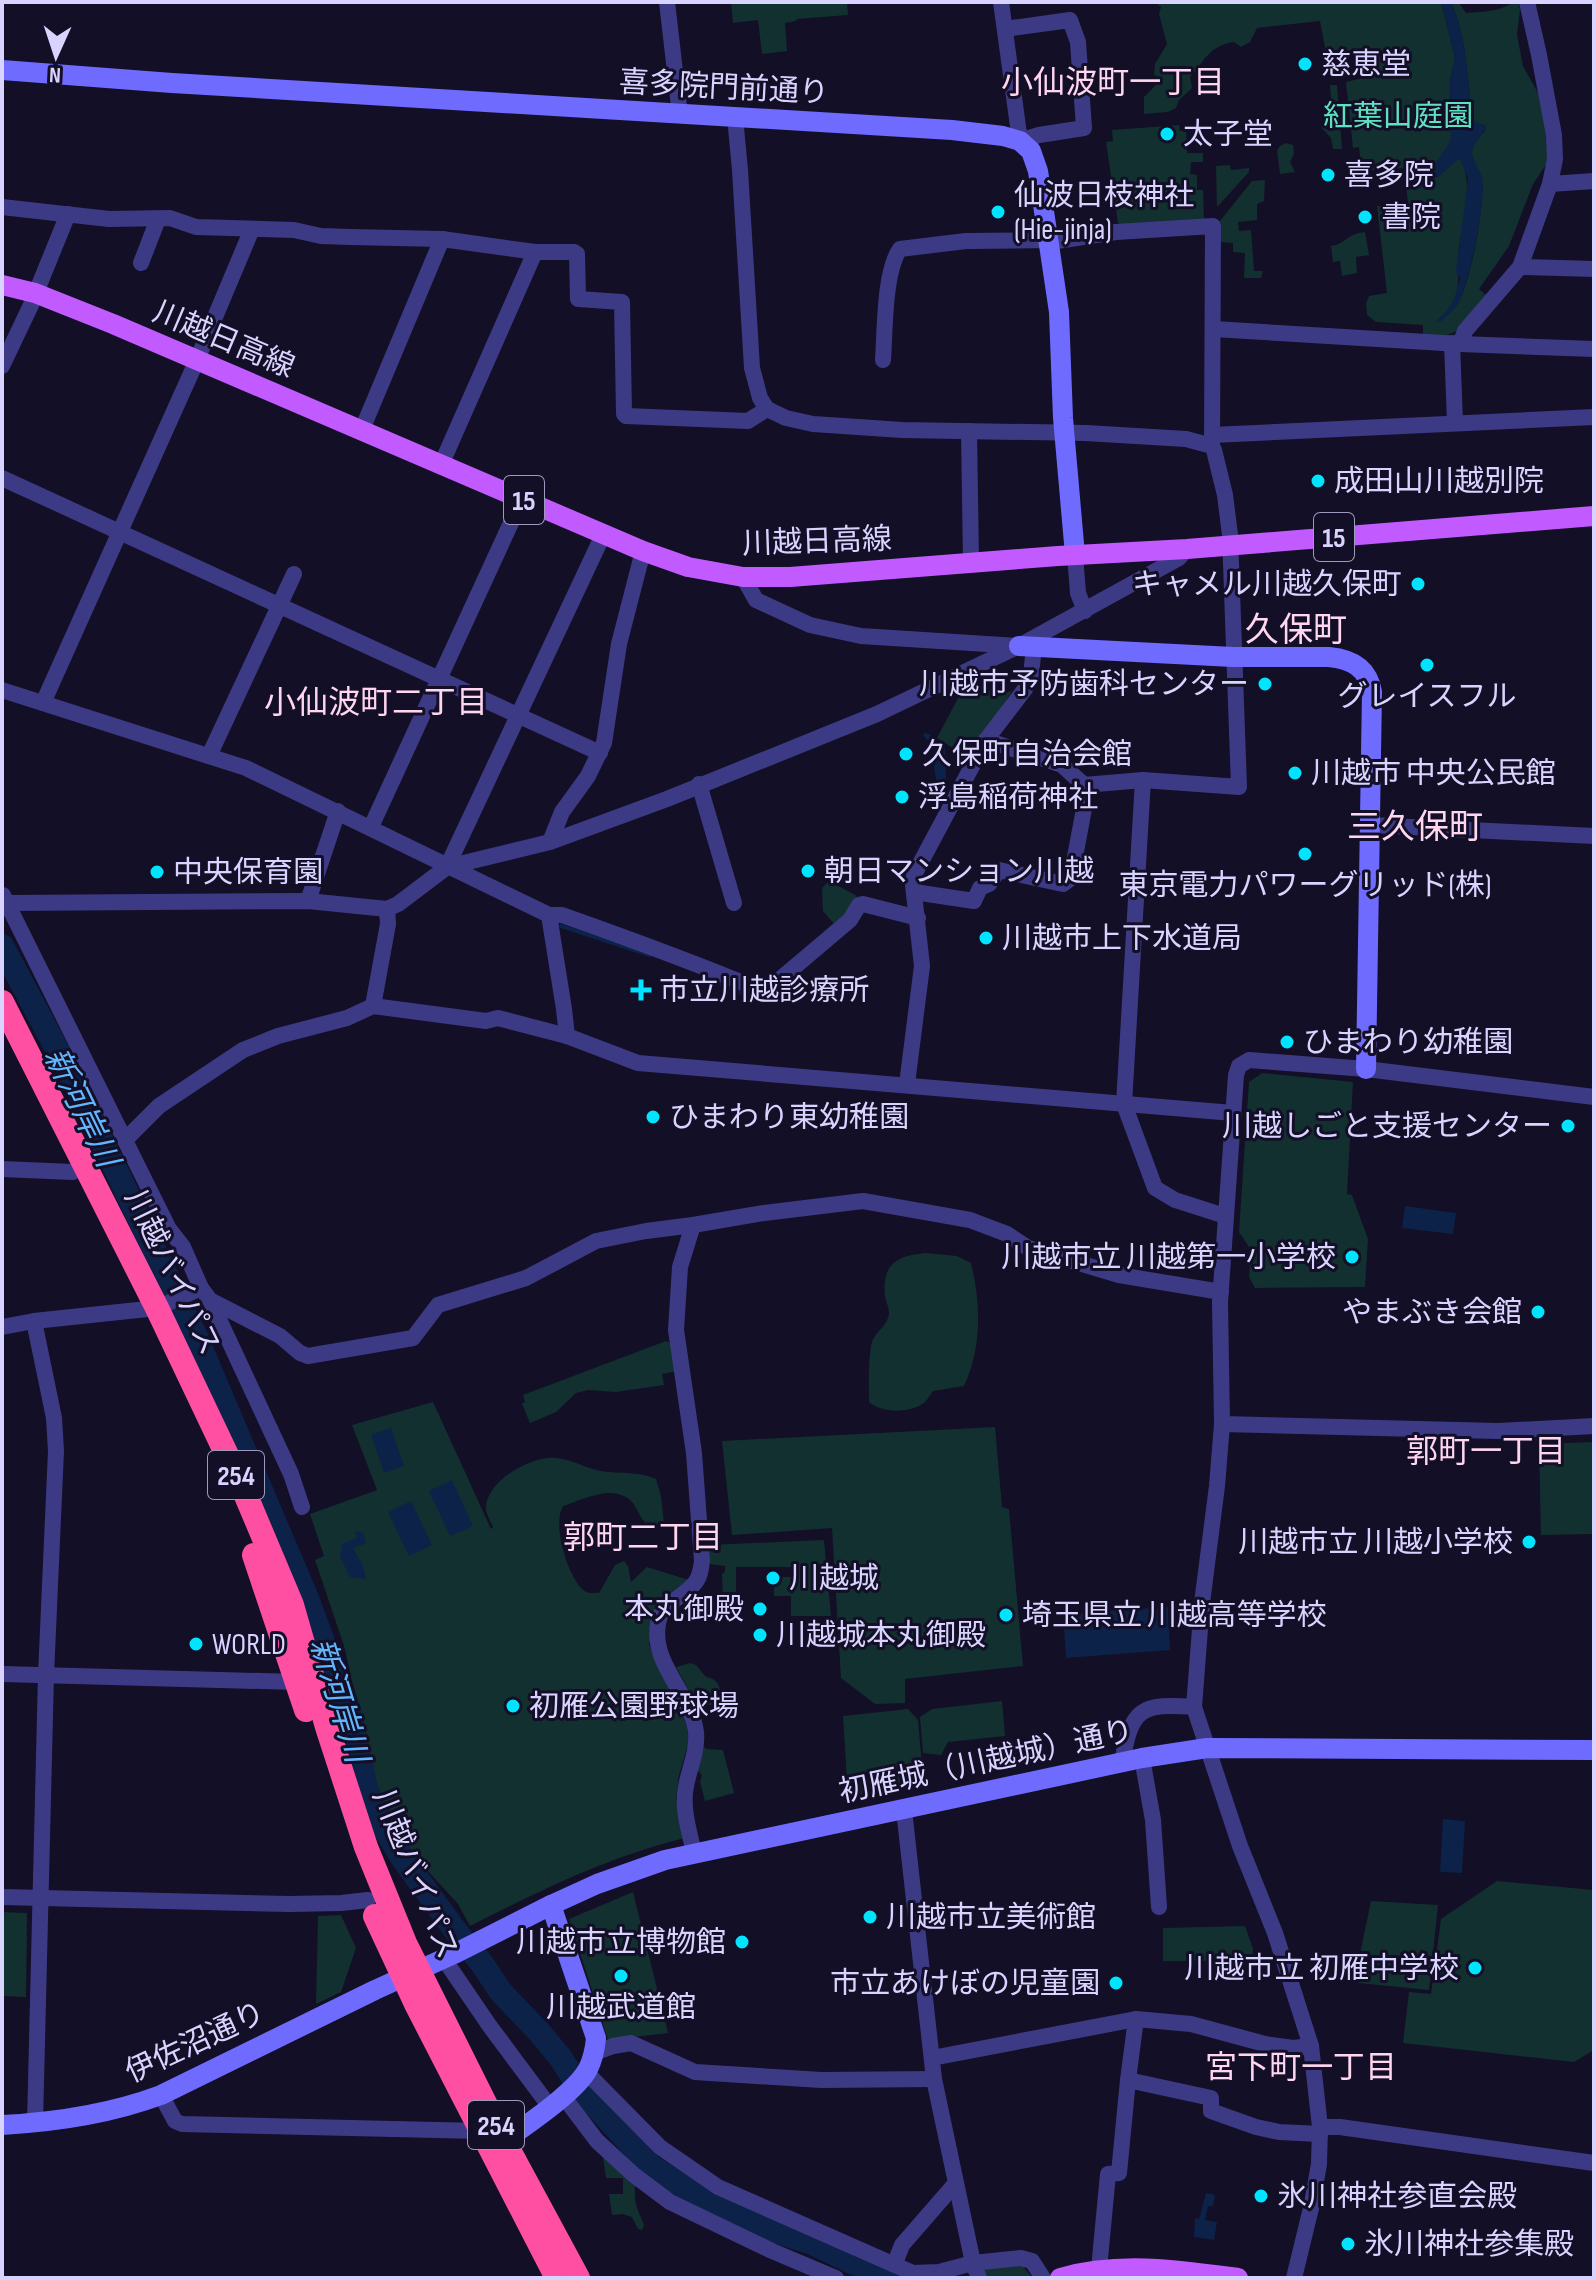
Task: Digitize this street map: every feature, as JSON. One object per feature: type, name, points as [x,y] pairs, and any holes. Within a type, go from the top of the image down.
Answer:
[{"type":"highway","name":"川越バイパス","points":[[2,1002],[244,1491],[292,1605],[327,1727],[410,1974],[480,2131],[557,2278]]},
{"type":"highway","name":"川越バイパス","points":[[2,1031],[73,1172],[155,1307],[233,1497],[275,1614],[368,1900],[578,2278]]},
{"type":"main road","name":"川越日高線","points":[[2,285],[35,293],[197,360],[643,551],[688,567],[743,577],[803,576],[1187,549],[1594,516]]},
{"type":"main road","points":[[1060,2278],[1099,2269],[1126,2267],[1238,2278]]},
{"type":"street","points":[[667,2],[680,115]]},
{"type":"street","points":[[1001,2],[1020,141],[1031,151],[1038,171],[1050,241],[1059,312],[1064,432],[1078,593],[1085,611]]},
{"type":"street","points":[[1455,423],[1456,344],[1520,267],[1550,184],[1555,159],[1554,135],[1527,2]]},
{"type":"street","points":[[1005,29],[1070,20],[1078,42],[1084,128],[1020,141]]},
{"type":"street","name":"喜多院門前通り","points":[[2,70],[952,130],[1020,141]]},
{"type":"street","points":[[735,117],[752,368],[760,398],[767,409],[786,418],[837,427],[1064,432],[1212,440],[1594,417]]},
{"type":"street","points":[[1550,184],[1594,181]]},
{"type":"street","points":[[2,207],[109,219],[170,218],[196,227],[294,230],[335,237],[442,239],[535,252],[574,252],[577,254],[578,299],[622,302],[626,416],[748,421],[767,409]]},
{"type":"street","points":[[2,366],[68,214]]},
{"type":"street","points":[[141,263],[158,219]]},
{"type":"street","points":[[883,360],[893,258],[900,249],[966,241],[1050,241],[1116,232],[1213,226],[1212,440],[1225,495],[1230,545],[1239,787],[1143,780],[1084,785],[1062,765],[986,740]]},
{"type":"street","points":[[43,703],[197,360],[252,229]]},
{"type":"street","points":[[361,432],[442,239]]},
{"type":"street","points":[[441,465],[535,252]]},
{"type":"street","points":[[1520,267],[1594,269]]},
{"type":"street","points":[[1214,329],[1594,349]]},
{"type":"street","points":[[969,431],[971,562]]},
{"type":"street","points":[[2,478],[600,753]]},
{"type":"street","points":[[371,827],[522,499]]},
{"type":"street","points":[[447,867],[603,535]]},
{"type":"street","points":[[302,1507],[291,1474],[183,1247],[169,1229],[4,898],[308,901],[387,909],[447,867],[550,842],[667,799],[877,714],[1027,646],[1179,558],[1187,549]]},
{"type":"street","points":[[550,842],[562,812],[588,776],[604,743],[619,644],[643,551]]},
{"type":"street","points":[[209,756],[294,574]]},
{"type":"street","points":[[743,577],[756,600],[810,625],[861,636],[1233,657],[1343,658],[1353,663],[1368,678],[1372,692],[1366,1069]]},
{"type":"street","points":[[907,1084],[922,966],[914,875],[986,740],[1025,689],[1031,675],[1027,646]]},
{"type":"street","points":[[2,690],[246,768],[549,915],[562,915],[695,962],[765,992],[850,920],[859,905],[918,918]]},
{"type":"street","points":[[1143,780],[1124,1104],[1155,1188],[1175,1200],[1225,1216]]},
{"type":"street","points":[[699,784],[734,903]]},
{"type":"street","points":[[914,892],[974,901],[980,888],[989,884],[999,870],[1063,884],[1071,878],[1084,809],[1084,785]]},
{"type":"street","points":[[308,901],[338,811]]},
{"type":"street","points":[[1371,825],[1594,836]]},
{"type":"street","points":[[373,1006],[388,924],[387,909]]},
{"type":"street","points":[[549,915],[567,1036]]},
{"type":"street","points":[[125,1140],[159,1106],[243,1050],[278,1036],[347,1018],[373,1006],[486,1021],[498,1018],[567,1036],[638,1063],[1233,1113]]},
{"type":"street","points":[[1294,2278],[1316,2184],[1320,2130],[1311,2046],[1275,1933],[1240,1846],[1194,1707],[1222,1424],[1221,1292],[1236,1075],[1239,1066],[1249,1060],[1366,1069],[1594,1097]]},
{"type":"street","points":[[2,1169],[73,1172]]},
{"type":"street","points":[[2,1327],[155,1307],[203,1293],[280,1336],[308,1356],[413,1338],[438,1305],[526,1278],[596,1241],[646,1231],[863,1201],[970,1220],[1007,1234],[1028,1248],[1119,1275],[1221,1292]]},
{"type":"street","points":[[693,1225],[680,1267],[676,1330],[694,1453],[701,1573],[694,1584],[667,1605],[658,1619],[657,1634],[658,1651],[685,1703],[696,1734],[684,1804],[694,1853]]},
{"type":"street","points":[[34,1321],[54,1418],[56,1451],[46,1675],[35,2123]]},
{"type":"street","points":[[1222,1424],[1498,1431],[1594,1426]]},
{"type":"street","points":[[2,1674],[297,1682]]},
{"type":"street","points":[[1159,1907],[1153,1820],[1132,1760],[1128,1736],[1145,1709],[1157,1705],[1194,1707]]},
{"type":"street","name":"初雁城（川越城）通り","points":[[410,1974],[551,1905],[629,1871],[694,1853],[1132,1760],[1207,1748],[1594,1750]]},
{"type":"street","points":[[904,1810],[934,2079],[976,2271]]},
{"type":"street","points":[[2,1897],[289,1904],[368,1900]]},
{"type":"street","points":[[551,1905],[596,2038],[590,2063]]},
{"type":"street","points":[[449,1956],[489,2025],[556,2101],[634,2175],[670,2202],[836,2278]]},
{"type":"street","name":"伊佐沼通り","points":[[2,2125],[71,2120],[136,2105],[410,1974]]},
{"type":"street","points":[[932,2058],[1136,2019],[1191,2024],[1265,2044],[1293,2048],[1311,2046]]},
{"type":"street","points":[[1099,2269],[1108,2174],[1119,2173],[1136,2019]]},
{"type":"street","points":[[504,2141],[556,2101],[590,2063],[613,2046],[631,2043],[695,2072],[821,2080],[934,2079]]},
{"type":"street","points":[[590,2063],[660,2147],[718,2187],[913,2273],[976,2271],[1021,2258],[1032,2261],[1043,2278]]},
{"type":"street","points":[[1128,2080],[1211,2098],[1211,2111],[1279,2132],[1340,2127],[1594,2163]]},
{"type":"street","points":[[161,2095],[175,2121],[182,2124],[480,2131]]},
{"type":"street","points":[[895,2263],[902,2245],[955,2184]]},
{"type":"green space","points":[[731,2],[847,2],[848,15],[797,19],[785,23],[787,51],[762,54],[758,20],[733,23]]},
{"type":"green space","name":"紅葉山庭園","points":[[1155,2],[1441,2],[1455,58],[1450,80],[1451,140],[1432,168],[1437,177],[1460,157],[1465,169],[1467,194],[1455,300],[1437,321],[1457,305],[1472,260],[1482,191],[1481,176],[1472,151],[1486,126],[1473,122],[1464,46],[1451,2],[1458,2],[1466,13],[1495,10],[1518,2],[1517,35],[1523,66],[1538,93],[1549,141],[1547,163],[1533,184],[1509,246],[1479,289],[1486,295],[1466,323],[1447,335],[1423,335],[1423,325],[1376,322],[1367,315],[1369,296],[1387,293],[1377,206],[1408,203],[1404,168],[1362,171],[1359,147],[1353,148],[1346,82],[1367,77],[1366,65],[1360,65],[1355,54],[1343,55],[1342,51],[1326,53],[1320,21],[1257,28],[1250,42],[1241,47],[1234,42],[1208,55],[1190,77],[1192,88],[1179,100],[1176,108],[1168,112],[1144,114],[1144,97],[1156,85],[1155,64],[1167,44],[1159,14],[1161,7]]},
{"type":"green space","points":[[1330,85],[1337,85],[1342,149],[1333,149],[1331,138],[1321,127],[1333,124]]},
{"type":"green space","points":[[1179,125],[1180,131],[1186,130],[1187,153],[1203,153],[1203,162],[1191,162],[1190,174],[1197,175],[1197,190],[1203,190],[1204,220],[1126,228],[1118,223],[1106,142],[1113,141],[1112,130]]},
{"type":"green space","points":[[1286,143],[1293,145],[1294,154],[1290,162],[1295,172],[1280,174],[1277,150]]},
{"type":"green space","points":[[1230,165],[1231,170],[1249,168],[1249,172],[1217,207],[1216,166]]},
{"type":"green space","points":[[1265,180],[1264,201],[1257,204],[1257,220],[1238,222],[1239,231],[1251,230],[1254,271],[1263,271],[1261,278],[1244,278],[1245,253],[1233,252],[1233,243],[1220,242],[1220,221],[1252,181]]},
{"type":"green space","points":[[1365,232],[1369,255],[1356,257],[1357,273],[1342,276],[1340,261],[1333,262],[1331,246]]},
{"type":"green space","points":[[969,681],[974,693],[987,687],[993,696],[1012,691],[969,758],[937,738]]},
{"type":"green space","points":[[829,881],[857,896],[846,916],[835,925],[823,911],[822,888]]},
{"type":"green space","points":[[1262,1073],[1353,1082],[1347,1194],[1352,1195],[1368,1239],[1365,1287],[1255,1288],[1249,1277],[1251,1250],[1239,1232],[1249,1082]]},
{"type":"green space","points":[[925,1253],[957,1256],[971,1263],[977,1294],[978,1325],[970,1371],[964,1386],[933,1391],[925,1402],[912,1409],[897,1411],[881,1408],[869,1402],[869,1367],[872,1341],[889,1314],[885,1296],[886,1276],[899,1259]]},
{"type":"green space","points":[[666,1341],[671,1343],[677,1371],[662,1374],[664,1385],[616,1392],[588,1390],[576,1393],[556,1412],[530,1423],[522,1404],[525,1402],[523,1395]]},
{"type":"green space","points":[[433,1402],[491,1529],[493,1527],[486,1509],[492,1490],[508,1474],[528,1463],[548,1458],[562,1459],[601,1471],[650,1476],[656,1479],[661,1496],[664,1524],[659,1528],[651,1526],[629,1499],[612,1493],[594,1495],[563,1506],[559,1525],[566,1560],[576,1581],[590,1593],[599,1593],[615,1565],[624,1561],[631,1582],[647,1567],[689,1580],[668,1594],[658,1608],[649,1644],[687,1727],[689,1742],[676,1798],[685,1838],[602,1865],[470,1926],[458,1904],[415,1857],[382,1809],[369,1772],[368,1751],[344,1646],[315,1560],[324,1556],[310,1514],[377,1490],[352,1425]]},
{"type":"green space","points":[[995,1427],[1002,1507],[1009,1509],[1023,1666],[905,1679],[905,1703],[875,1704],[841,1678],[832,1528],[732,1535],[722,1441]]},
{"type":"green space","points":[[1594,1442],[1594,1534],[1541,1535],[1539,1444]]},
{"type":"green space","points":[[824,1540],[831,1616],[791,1616],[791,1596],[774,1596],[774,1577],[797,1577],[797,1567],[736,1567],[736,1606],[723,1604],[722,1574],[725,1566],[710,1564],[708,1545]]},
{"type":"green space","points":[[690,1663],[717,1683],[721,1695],[715,1704],[698,1707],[676,1667]]},
{"type":"green space","points":[[1002,1701],[1005,1736],[948,1742],[941,1755],[923,1753],[920,1717],[932,1709]]},
{"type":"green space","points":[[908,1709],[918,1720],[923,1777],[919,1786],[848,1796],[843,1716]]},
{"type":"green space","points":[[703,1746],[723,1750],[734,1793],[705,1801],[700,1782],[702,1775],[697,1770]]},
{"type":"green space","points":[[1497,1881],[1594,1890],[1594,2050],[1574,2062],[1403,2043],[1409,1992],[1431,1994],[1441,1919]]},
{"type":"green space","name":"川越武道館","points":[[633,1892],[668,2033],[608,2040],[569,1919]]},
{"type":"green space","points":[[1371,1901],[1438,1905],[1429,1990],[1359,1983],[1361,1949]]},
{"type":"green space","points":[[2,1912],[27,1913],[26,1997],[2,1996]]},
{"type":"green space","points":[[341,1915],[356,1948],[341,1992],[316,2004],[318,1916]]},
{"type":"green space","points":[[1245,1926],[1253,1949],[1252,1961],[1163,1961],[1163,1928]]},
{"type":"green space","points":[[603,2157],[635,2185],[636,2206],[644,2225],[642,2230],[638,2229],[632,2217],[612,2215],[609,2194],[623,2194],[623,2178],[606,2178]]},
{"type":"green space","points":[[1022,2265],[1031,2276],[982,2278],[986,2269]]},
{"type":"water","points":[[1441,2],[1451,2],[1457,16],[1473,121],[1486,126],[1472,153],[1482,178],[1483,193],[1468,275],[1452,312],[1436,322],[1452,302],[1460,278],[1456,272],[1468,179],[1460,158],[1438,177],[1430,172],[1451,140],[1450,80],[1455,58]]},
{"type":"water","points":[[925,733],[945,748],[946,778],[941,784],[937,784],[934,768],[937,745],[927,740],[923,735]]},
{"type":"water","points":[[1405,1206],[1456,1213],[1453,1234],[1402,1228]]},
{"type":"water","points":[[391,1428],[404,1466],[384,1473],[371,1435]]},
{"type":"water","points":[[452,1480],[473,1526],[450,1536],[429,1491]]},
{"type":"water","points":[[411,1501],[432,1545],[409,1556],[388,1512]]},
{"type":"water","points":[[355,1531],[363,1533],[366,1543],[353,1548],[366,1579],[350,1577],[340,1557],[342,1544],[357,1538]]},
{"type":"water","points":[[1168,1607],[1170,1650],[1066,1658],[1063,1614]]},
{"type":"water","points":[[1443,1819],[1465,1821],[1462,1873],[1440,1872]]},
{"type":"water","points":[[1206,2193],[1215,2195],[1213,2206],[1208,2206],[1205,2220],[1217,2222],[1214,2240],[1194,2237],[1195,2218],[1199,2219]]},
{"type":"waterway","points":[[561,926],[650,955]]},
{"type":"waterway","name":"新河岸川","points":[[2,946],[67,1068],[197,1339],[306,1596],[350,1714],[366,1789],[403,1859],[500,1991],[560,2057],[581,2090],[651,2166],[707,2201],[758,2226],[810,2242],[886,2278]]},
{"type":"waterway","points":[[707,977],[752,998]]},
{"type":"place","name":"慈恵堂","points":[[1305,64]]},
{"type":"place","name":"太子堂","points":[[1167,134]]},
{"type":"place","name":"喜多院","points":[[1328,175]]},
{"type":"place","name":"仙波日枝神社 (Hie-jinja)","points":[[998,212]]},
{"type":"place","name":"書院","points":[[1365,217]]},
{"type":"place","name":"成田山川越別院","points":[[1318,481]]},
{"type":"place","name":"キャメル川越久保町","points":[[1418,584]]},
{"type":"place","name":"グレイスフル","points":[[1427,665]]},
{"type":"place","name":"川越市予防歯科センター","points":[[1265,684]]},
{"type":"place","name":"久保町自治会館","points":[[906,754]]},
{"type":"place","name":"川越市 中央公民館","points":[[1295,773]]},
{"type":"place","name":"浮島稲荷神社","points":[[902,797]]},
{"type":"place","name":"東京電力パワーグリッド(株)","points":[[1305,854]]},
{"type":"place","name":"朝日マンション川越","points":[[808,871]]},
{"type":"place","name":"中央保育園","points":[[157,872]]},
{"type":"place","name":"川越市上下水道局","points":[[986,938]]},
{"type":"place","name":"市立川越診療所","points":[[641,990]]},
{"type":"place","name":"ひまわり幼稚園","points":[[1287,1042]]},
{"type":"place","name":"ひまわり東幼稚園","points":[[653,1117]]},
{"type":"place","name":"川越しごと支援センター","points":[[1568,1126]]},
{"type":"place","name":"川越市立 川越第一小学校","points":[[1352,1257]]},
{"type":"place","name":"やまぶき会館","points":[[1538,1312]]},
{"type":"place","name":"川越市立 川越小学校","points":[[1529,1542]]},
{"type":"place","name":"川越城","points":[[773,1578]]},
{"type":"place","name":"本丸御殿","points":[[760,1609]]},
{"type":"place","name":"埼玉県立 川越高等学校","points":[[1006,1615]]},
{"type":"place","name":"川越城本丸御殿","points":[[760,1635]]},
{"type":"place","name":"WORLD","points":[[196,1644]]},
{"type":"place","name":"初雁公園野球場","points":[[513,1706]]},
{"type":"place","name":"川越市立美術館","points":[[870,1917]]},
{"type":"place","name":"川越市立博物館","points":[[742,1942]]},
{"type":"place","name":"川越市立 初雁中学校","points":[[1475,1968]]},
{"type":"place","name":"川越武道館","points":[[621,1976]]},
{"type":"place","name":"市立あけぼの児童園","points":[[1116,1983]]},
{"type":"place","name":"氷川神社参直会殿","points":[[1261,2196]]},
{"type":"place","name":"氷川神社参集殿","points":[[1348,2244]]},
{"type":"district","name":"小仙波町一丁目","points":[[1113,82]]},
{"type":"district","name":"久保町","points":[[1296,629]]},
{"type":"district","name":"小仙波町二丁目","points":[[376,702]]},
{"type":"district","name":"三久保町","points":[[1415,826]]},
{"type":"district","name":"郭町一丁目","points":[[1486,1451]]},
{"type":"district","name":"郭町二丁目","points":[[643,1537]]},
{"type":"district","name":"宮下町一丁目","points":[[1301,2067]]}]
